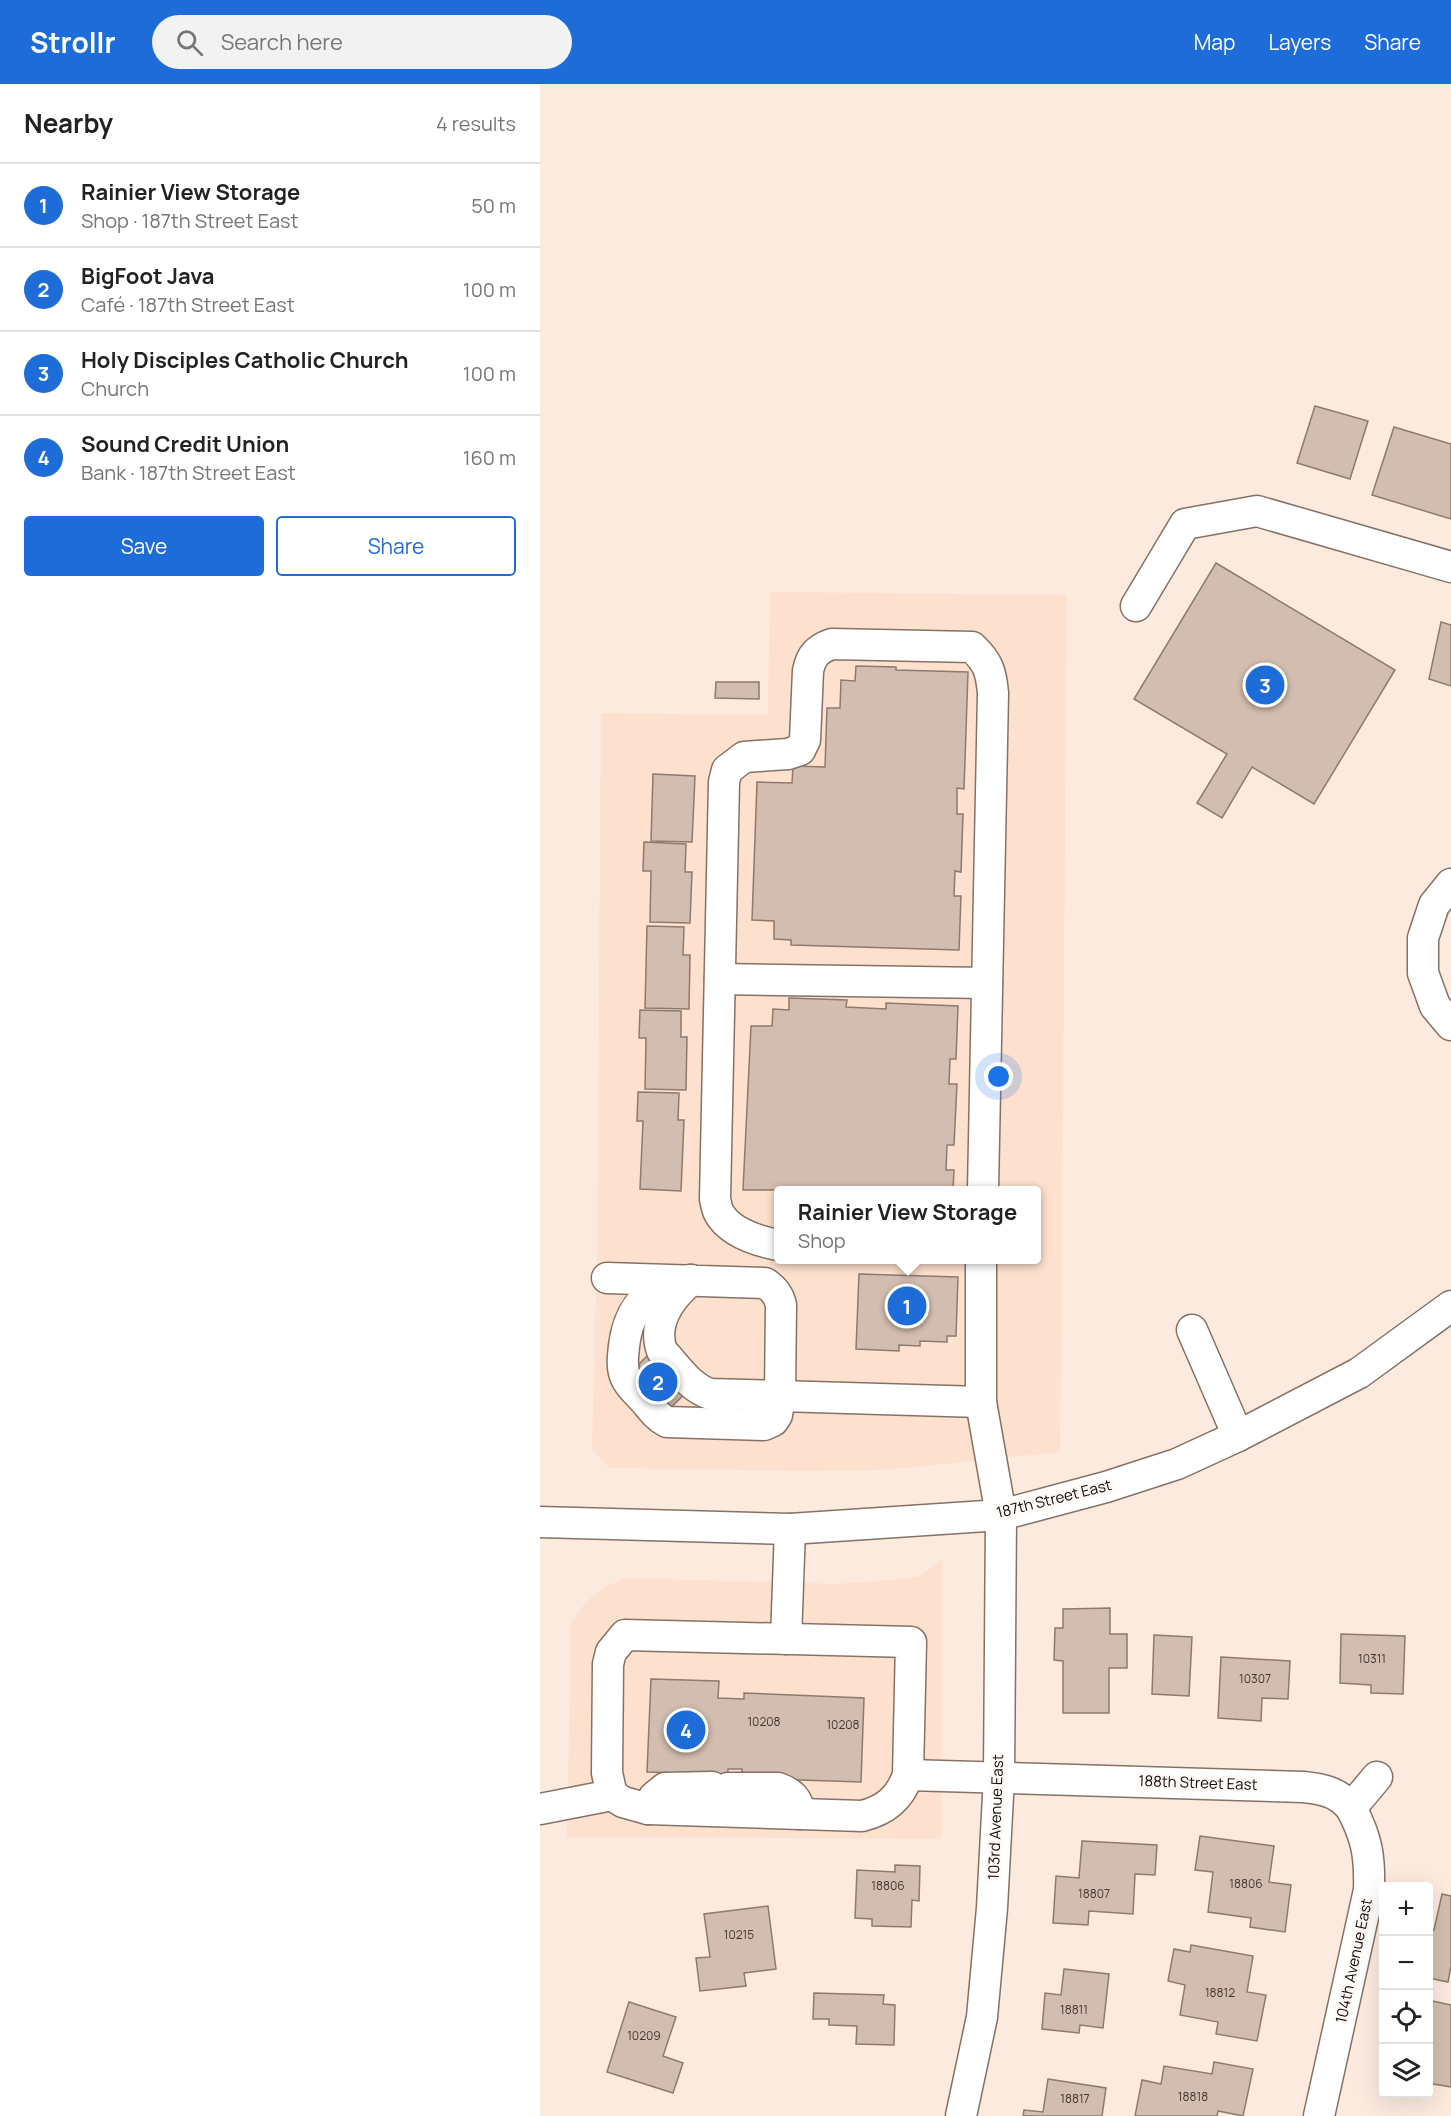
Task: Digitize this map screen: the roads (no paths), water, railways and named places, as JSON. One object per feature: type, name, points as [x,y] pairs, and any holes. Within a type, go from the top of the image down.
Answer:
[{"type":"street","points":[[1136,606],[1185,524],[1257,511],[1451,567]]},
{"type":"street","points":[[774,1244],[746,1236],[728,1224],[719,1213],[715,1199],[724,783],[727,770],[744,757],[788,754],[800,750],[805,740],[810,660],[819,648],[832,644],[972,647],[984,658],[992,674],[983,1186]]},
{"type":"street","points":[[1451,884],[1434,904],[1423,938],[1423,973],[1435,1006],[1451,1024]]},
{"type":"street","points":[[720,979],[987,983]]},
{"type":"street","name":"103rd Avenue East","points":[[961,2116],[982,2017],[992,1908],[999,1777],[1000,1515],[981,1402],[981,1264]]},
{"type":"street","points":[[607,1278],[691,1280],[765,1283],[772,1288],[779,1296],[781,1305],[780,1396],[777,1414],[773,1420],[764,1425],[667,1422],[659,1418],[626,1380],[623,1356],[625,1338],[636,1309],[645,1297],[657,1289],[674,1282],[691,1280]]},
{"type":"street","points":[[691,1280],[676,1293],[668,1304],[659,1334],[662,1351],[694,1387],[702,1391],[710,1394],[981,1402]]},
{"type":"street","name":"187th Street East","points":[[540,1522],[790,1529],[1000,1515],[1106,1487],[1178,1464],[1238,1436],[1359,1373],[1451,1306]]},
{"type":"street","points":[[1192,1330],[1238,1436]]},
{"type":"street","points":[[786,1639],[790,1529]]},
{"type":"street","points":[[540,1809],[612,1795],[623,1802],[648,1809],[862,1816],[875,1812],[895,1799],[904,1788],[908,1775],[911,1642],[625,1635],[611,1652],[608,1664],[608,1773],[612,1795]]},
{"type":"street","name":"188th Street East","points":[[908,1775],[1303,1786],[1326,1790],[1344,1799],[1351,1808]]},
{"type":"street","points":[[1351,1808],[1377,1777]]},
{"type":"street","points":[[648,1809],[654,1797],[665,1788],[778,1788],[795,1796],[800,1814]]},
{"type":"street","name":"104th Avenue East","points":[[1319,2116],[1369,1890],[1370,1863],[1363,1830],[1351,1808]]},
{"type":"place","name":"Holy Disciples Catholic Church","points":[[1265,685]]},
{"type":"place","name":"Rainier View Storage","points":[[907,1306]]},
{"type":"place","name":"BigFoot Java","points":[[658,1382]]},
{"type":"place","name":"Sound Credit Union","points":[[686,1730]]}]
